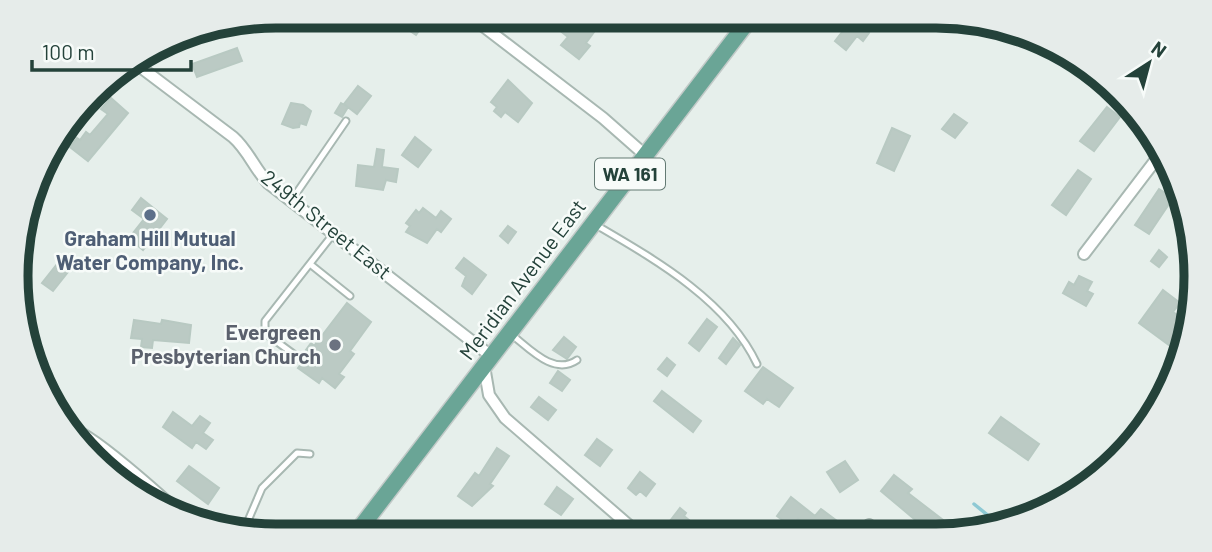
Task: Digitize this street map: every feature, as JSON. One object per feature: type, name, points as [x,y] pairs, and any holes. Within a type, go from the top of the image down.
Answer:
[{"type":"main road","name":"Meridian Avenue East","points":[[363,524],[645,155],[737,28]]},
{"type":"street","points":[[486,29],[645,155]]},
{"type":"street","name":"249th Street East","points":[[141,68],[233,137],[245,148],[256,170],[291,201],[334,233],[488,361]]},
{"type":"street","points":[[1084,254],[1155,161]]},
{"type":"street","points":[[488,361],[489,395],[515,428],[627,524]]},
{"type":"street","points":[[95,445],[163,497]]},
{"type":"lane","points":[[291,201],[346,121]]},
{"type":"lane","points":[[593,223],[668,272],[726,316],[750,349],[757,364]]},
{"type":"lane","points":[[299,358],[265,333],[263,326],[334,233]]},
{"type":"lane","points":[[310,264],[350,296]]},
{"type":"lane","points":[[509,333],[539,356],[559,366],[568,366],[577,360]]},
{"type":"lane","points":[[247,522],[262,488],[298,453],[310,454]]},
{"type":"building","points":[[845,28],[863,28],[869,33],[863,41],[857,36],[846,50],[835,41]]},
{"type":"building","points":[[407,29],[420,29],[416,35]]},
{"type":"building","points":[[557,29],[597,29],[586,43],[590,46],[579,59],[561,45],[568,37]]},
{"type":"building","points":[[237,48],[242,61],[197,77],[192,64]]},
{"type":"building","points":[[508,80],[532,103],[518,122],[505,112],[501,117],[494,111],[497,107],[491,102]]},
{"type":"building","points":[[358,86],[371,96],[357,114],[344,104]]},
{"type":"building","points":[[111,98],[128,113],[88,161],[70,147],[86,132],[90,135],[108,114],[101,109]]},
{"type":"building","points":[[291,103],[303,105],[311,111],[306,125],[300,123],[299,127],[293,128],[282,124]]},
{"type":"building","points":[[341,103],[348,107],[342,117],[335,113]]},
{"type":"building","points":[[1107,107],[1120,117],[1094,151],[1080,141]]},
{"type":"building","points":[[954,114],[967,123],[955,138],[942,129]]},
{"type":"building","points":[[892,128],[910,136],[894,171],[877,163]]},
{"type":"building","points":[[415,137],[431,150],[418,167],[402,155]]},
{"type":"building","points":[[377,149],[384,150],[382,167],[398,169],[396,182],[386,180],[383,190],[356,186],[358,165],[374,167]]},
{"type":"building","points":[[1078,170],[1091,179],[1066,215],[1052,205]]},
{"type":"building","points":[[1159,189],[1171,197],[1149,234],[1135,225]]},
{"type":"building","points":[[141,198],[167,219],[143,250],[129,238],[144,219],[132,210]]},
{"type":"building","points":[[423,208],[436,218],[441,211],[451,219],[441,232],[437,229],[427,243],[406,232],[410,226],[406,223],[416,210],[419,213]]},
{"type":"building","points":[[508,226],[516,232],[508,243],[500,236]]},
{"type":"building","points":[[1159,250],[1167,257],[1159,267],[1151,261]]},
{"type":"building","points":[[464,258],[486,275],[472,294],[462,286],[466,276],[456,268]]},
{"type":"building","points":[[57,264],[68,272],[53,291],[42,283]]},
{"type":"building","points":[[1079,276],[1092,282],[1087,291],[1093,294],[1086,306],[1063,293],[1069,282],[1074,285]]},
{"type":"building","points":[[1163,290],[1180,303],[1173,312],[1180,317],[1177,335],[1169,345],[1139,323]]},
{"type":"building","name":"Evergreen Presbyterian Church","points":[[347,303],[371,322],[350,351],[354,354],[339,374],[344,377],[335,388],[322,378],[319,383],[298,368],[310,352],[306,350],[311,343],[314,346]]},
{"type":"building","points":[[707,319],[717,327],[699,351],[689,343]]},
{"type":"building","points":[[134,320],[161,324],[162,320],[191,325],[189,343],[153,340],[152,348],[141,347],[142,339],[131,338]]},
{"type":"building","points":[[564,337],[576,347],[567,359],[553,350]]},
{"type":"building","points":[[733,338],[740,345],[726,364],[719,358]]},
{"type":"building","points":[[667,358],[675,365],[667,376],[658,369]]},
{"type":"building","points":[[763,367],[793,388],[779,407],[767,399],[763,404],[745,391]]},
{"type":"building","points":[[558,371],[570,380],[562,391],[550,383]]},
{"type":"building","points":[[662,391],[701,421],[693,432],[654,401]]},
{"type":"building","points":[[539,397],[556,410],[548,420],[531,407]]},
{"type":"building","points":[[173,412],[192,426],[200,416],[210,423],[203,433],[213,440],[206,449],[196,442],[192,448],[163,427]]},
{"type":"building","points":[[1001,417],[1039,444],[1028,460],[989,433]]},
{"type":"building","points":[[597,439],[612,450],[600,466],[585,455]]},
{"type":"building","points":[[497,448],[509,456],[490,484],[493,486],[472,506],[458,496],[475,473],[479,476]]},
{"type":"building","points":[[845,461],[858,480],[840,492],[827,472]]},
{"type":"building","points":[[189,466],[219,488],[208,504],[177,481]]},
{"type":"building","points":[[640,472],[655,484],[646,496],[640,491],[636,495],[628,488]]},
{"type":"building","points":[[894,475],[912,489],[908,493],[943,520],[940,524],[920,524],[881,491]]},
{"type":"building","points":[[557,487],[573,499],[561,515],[545,504]]},
{"type":"building","points":[[791,497],[815,516],[821,509],[837,521],[835,524],[805,524],[798,519],[794,524],[788,524],[777,516]]},
{"type":"building","points":[[680,508],[686,513],[684,516],[694,524],[668,524]]},
{"type":"waterway","points":[[974,504],[991,518]]},
{"type":"place","name":"Graham Hill Mutual Water Company, Inc.","points":[[150,215]]},
{"type":"place","name":"Evergreen Presbyterian Church","points":[[335,345]]}]
